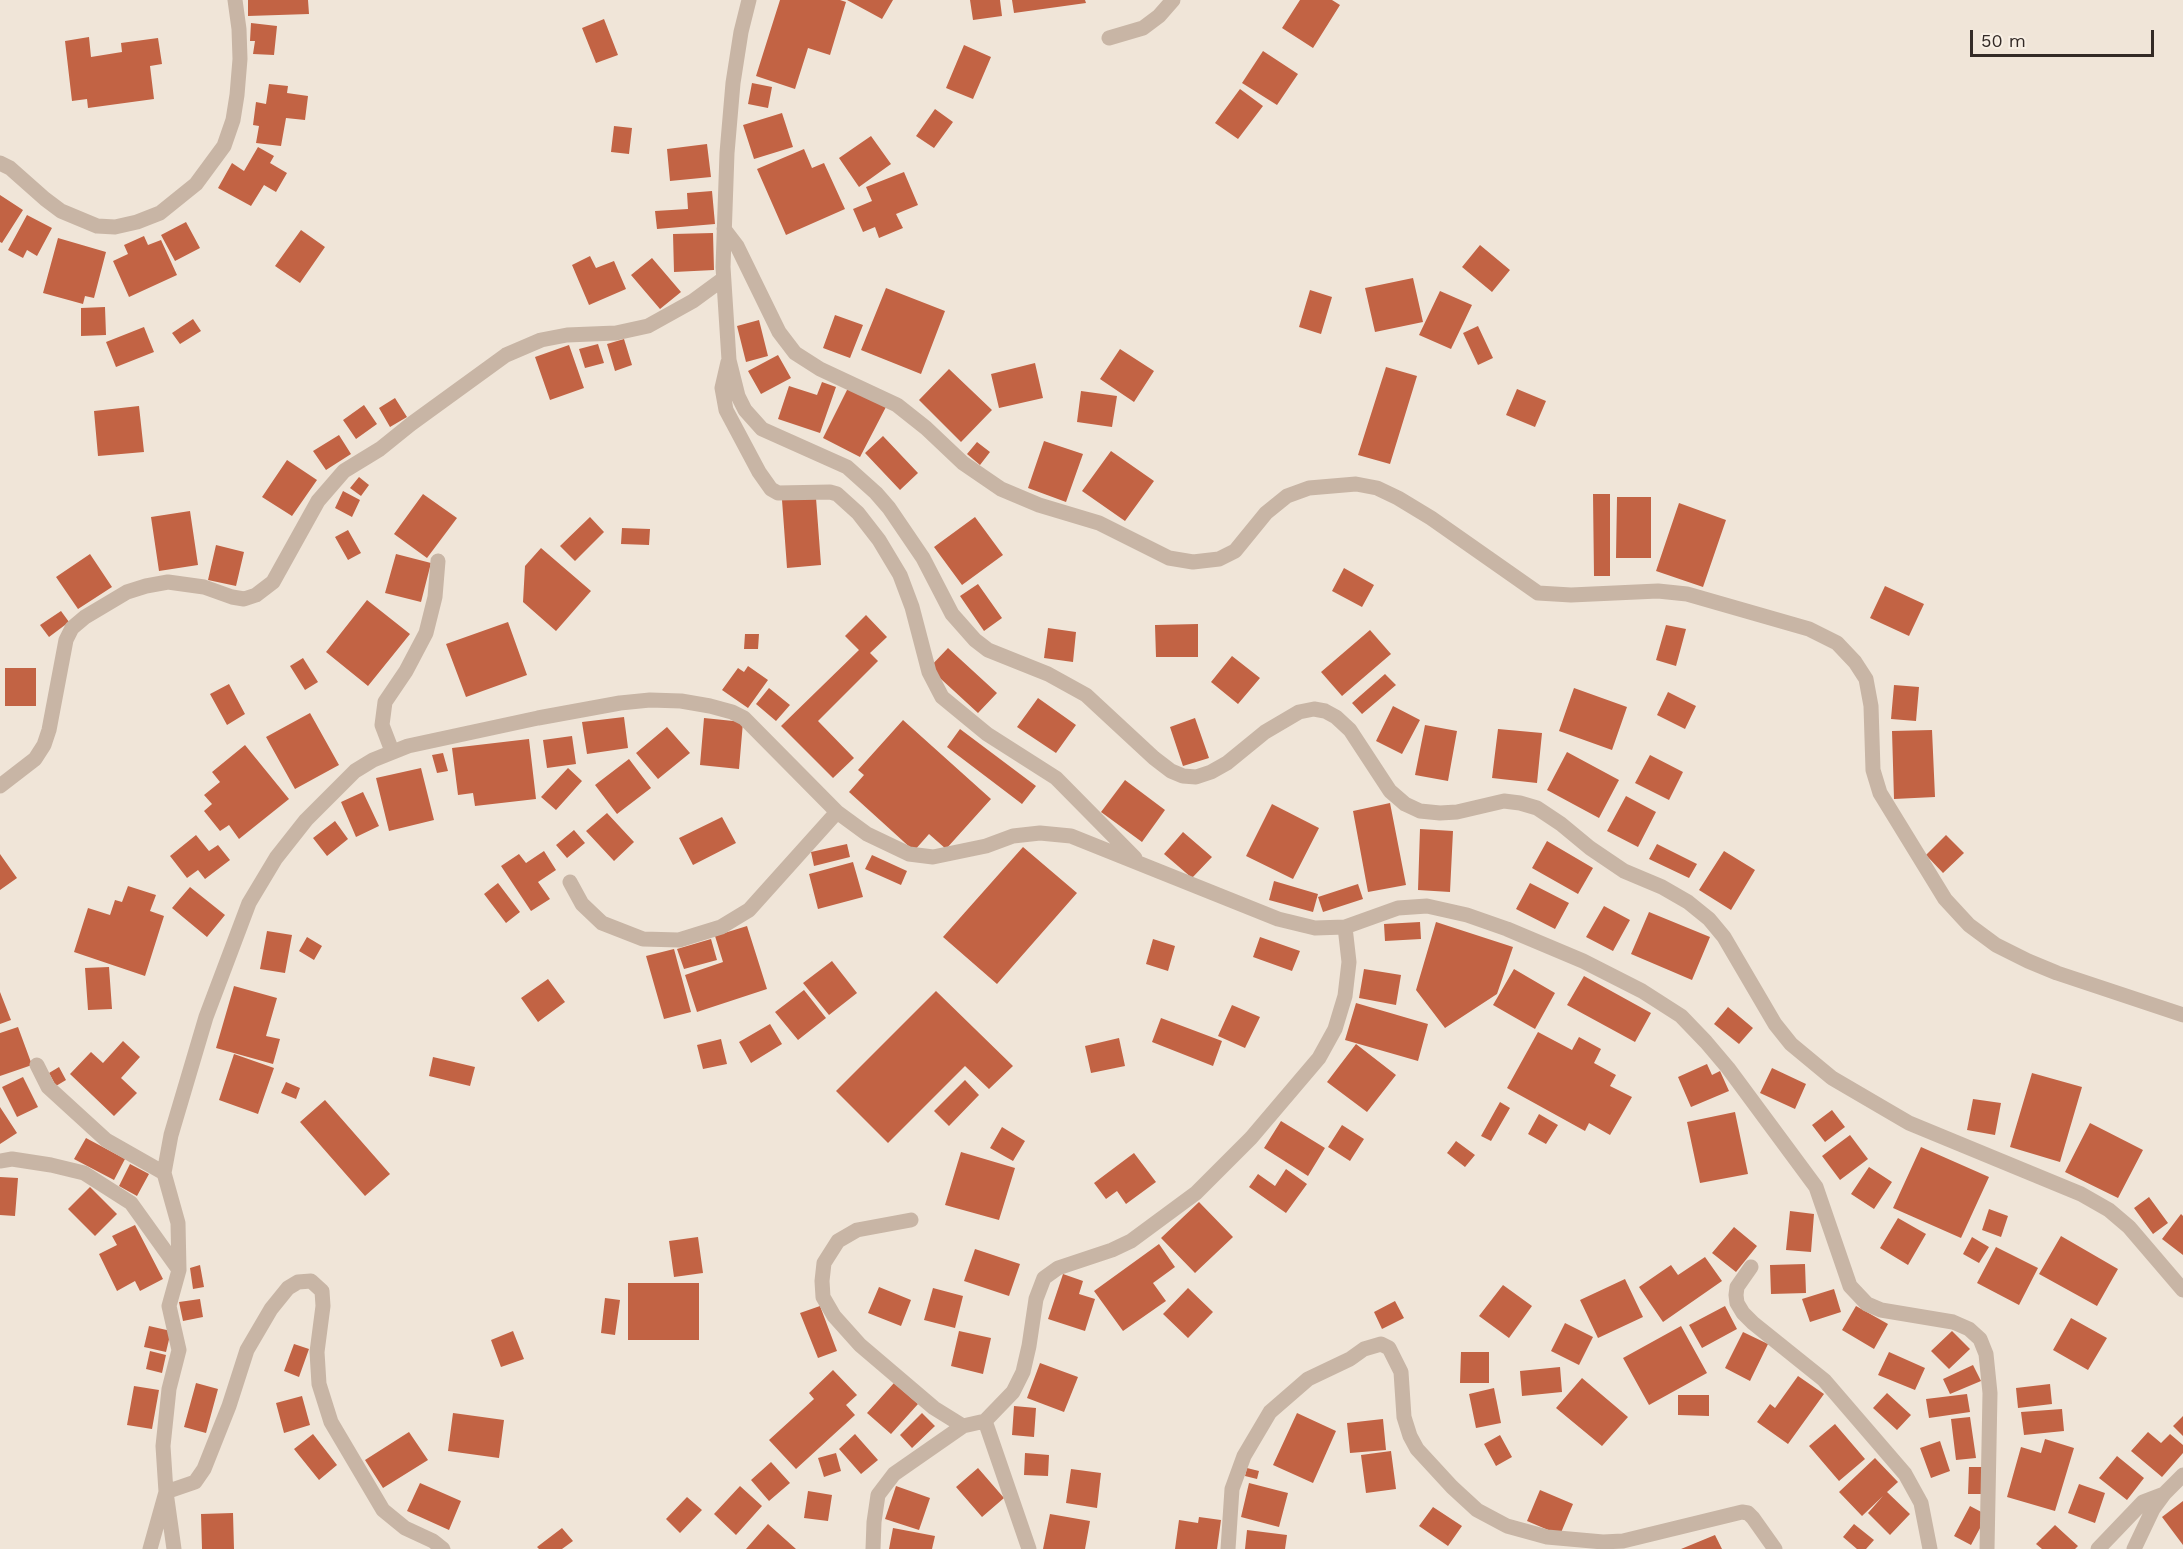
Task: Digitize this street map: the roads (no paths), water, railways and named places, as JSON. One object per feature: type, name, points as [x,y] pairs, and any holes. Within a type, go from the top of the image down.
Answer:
[{"type":"street","points":[[0,163],[10,168],[61,211],[97,226],[137,222],[160,213],[196,184],[224,146],[233,120],[239,71],[239,29],[235,0]]},
{"type":"street","points":[[749,0],[732,83],[724,229],[723,279],[729,360],[738,396],[745,410],[762,429],[839,463],[876,493],[923,558],[952,614],[975,640],[988,650],[1048,674],[1086,695],[1154,759],[1183,776],[1196,777],[1211,772],[1227,763],[1265,732],[1299,712],[1314,709],[1331,714],[1350,730],[1390,791],[1405,804],[1420,810],[1440,813],[1457,812],[1504,801],[1537,808],[1624,871],[1688,902],[1709,919],[1724,937],[1775,1024],[1791,1044],[1832,1078],[1909,1123],[2080,1194],[2109,1210],[2129,1227],[2183,1290]]},
{"type":"street","points":[[1109,38],[1143,28],[1159,16],[1173,0]]},
{"type":"street","points":[[724,229],[737,246],[779,332],[795,353],[820,369],[897,405],[926,428],[963,463],[1001,489],[1039,505],[1099,524],[1169,558],[1193,561],[1219,559],[1235,551],[1266,513],[1287,496],[1308,488],[1356,484],[1377,488],[1398,498],[1431,518],[1538,593],[1570,595],[1658,591],[1687,594],[1809,629],[1837,643],[1856,662],[1866,680],[1870,706],[1873,770],[1880,793],[1945,898],[1961,916],[1996,945],[2028,961],[2183,1015]]},
{"type":"street","points":[[0,786],[35,759],[44,745],[50,730],[66,640],[72,628],[85,617],[127,592],[168,582],[204,587],[231,597],[244,599],[256,595],[273,582],[318,501],[344,471],[380,449],[411,423],[506,355],[541,340],[567,335],[616,333],[648,326],[686,305],[723,279]]},
{"type":"street","points":[[729,360],[722,388],[726,410],[759,472],[771,489],[784,494],[830,492],[837,494],[858,513],[879,540],[900,575],[912,607],[929,672],[942,697],[987,734],[1041,767],[1061,783],[1142,865]]},
{"type":"street","points":[[392,751],[382,725],[385,702],[406,671],[426,633],[435,597],[438,561]]},
{"type":"street","points":[[174,1549],[166,1492],[163,1446],[169,1389],[179,1350],[169,1306],[179,1270],[178,1223],[164,1173],[171,1135],[206,1017],[249,903],[276,858],[306,820],[355,771],[372,760],[408,746],[528,720],[650,699],[681,701],[732,712],[744,718],[837,812],[867,834],[909,854],[933,857],[986,846],[1013,836],[1040,833],[1071,836],[1278,919],[1315,928],[1345,927],[1398,908],[1427,906],[1467,915],[1583,961],[1642,991],[1681,1016],[1728,1068],[1816,1187],[1850,1286],[1867,1304],[1881,1310],[1953,1322],[1969,1329],[1980,1339],[1986,1354],[1990,1393],[1987,1549]]},
{"type":"street","points":[[570,882],[582,904],[602,923],[643,939],[679,939],[721,927],[749,910],[837,812]]},
{"type":"street","points":[[873,1549],[878,1495],[894,1473],[963,1426],[985,1421],[1013,1392],[1023,1372],[1036,1299],[1044,1278],[1058,1268],[1113,1250],[1131,1241],[1196,1193],[1251,1138],[1319,1058],[1335,1029],[1346,996],[1349,962],[1345,927]]},
{"type":"street","points":[[37,1065],[48,1087],[106,1140],[164,1173]]},
{"type":"street","points":[[0,1161],[12,1159],[84,1173],[131,1203],[179,1270]]},
{"type":"street","points":[[911,1220],[857,1230],[838,1241],[825,1263],[822,1281],[823,1297],[834,1316],[860,1345],[934,1408],[963,1426]]},
{"type":"street","points":[[1751,1267],[1737,1287],[1737,1303],[1753,1323],[1824,1380],[1905,1474],[1922,1503],[1930,1549]]},
{"type":"street","points":[[166,1492],[195,1482],[204,1469],[229,1406],[247,1350],[271,1309],[288,1288],[298,1282],[311,1281],[322,1291],[324,1306],[317,1352],[319,1384],[331,1422],[383,1510],[405,1528],[443,1549]]},
{"type":"street","points":[[1228,1549],[1232,1489],[1244,1456],[1270,1413],[1308,1379],[1350,1359],[1364,1349],[1381,1344],[1389,1348],[1401,1372],[1404,1417],[1410,1436],[1418,1449],[1444,1479],[1477,1510],[1507,1526],[1547,1537],[1623,1542],[1742,1512],[1748,1513],[1753,1518],[1775,1549]]},
{"type":"street","points":[[985,1421],[1029,1549]]},
{"type":"street","points":[[2134,1549],[2153,1509],[2183,1475]]},
{"type":"street","points":[[150,1549],[166,1492]]},
{"type":"street","points":[[2098,1549],[2144,1502],[2164,1494]]}]
